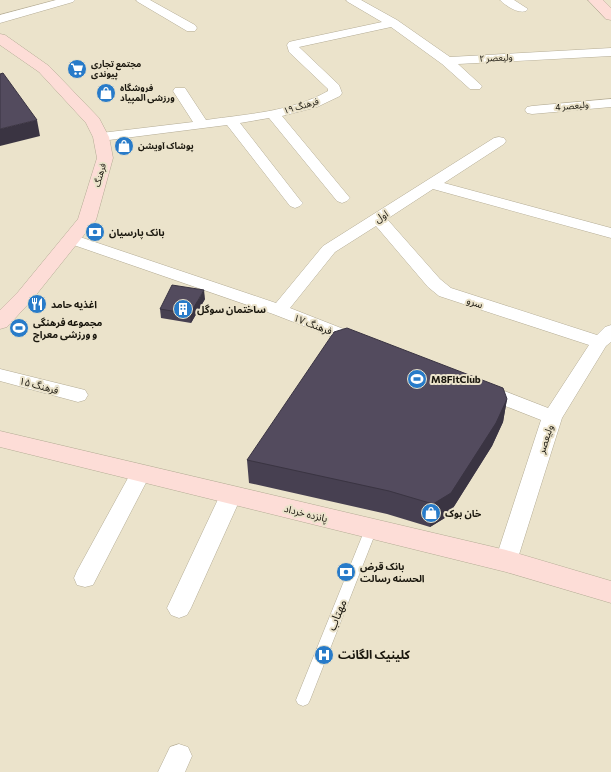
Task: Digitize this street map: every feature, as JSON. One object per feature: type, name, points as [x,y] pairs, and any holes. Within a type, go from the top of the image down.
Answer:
[{"type":"main road","points":[[595,0],[610,12]]},
{"type":"main road","name":"فرهنگ","points":[[1,40],[44,69],[93,121],[101,137],[105,158],[87,220],[25,296],[2,318]]},
{"type":"main road","name":"پانزده خرداد","points":[[0,439],[506,561],[611,592]]},
{"type":"street","points":[[0,19],[69,0]]},
{"type":"street","points":[[142,0],[191,28]]},
{"type":"street","points":[[352,0],[393,23],[447,61],[475,86]]},
{"type":"street","points":[[506,0],[522,9]]},
{"type":"street","name":"فرهنگ ۱۹","points":[[101,137],[202,125],[272,114],[317,103],[335,93],[334,88],[293,49],[293,46],[393,23]]},
{"type":"street","name":"ولیعصر ٢","points":[[447,61],[611,52]]},
{"type":"street","points":[[180,91],[202,125]]},
{"type":"street","name":"ولیعصر 4","points":[[532,110],[611,103]]},
{"type":"street","points":[[272,114],[342,198]]},
{"type":"street","points":[[231,120],[295,203]]},
{"type":"street","name":"اول","points":[[279,310],[329,249],[499,141]]},
{"type":"street","points":[[431,184],[611,233]]},
{"type":"street","name":"سرو","points":[[378,218],[434,283],[445,292],[605,337]]},
{"type":"street","name":"فرهنگ ۱۷","points":[[71,239],[279,310],[375,348]]},
{"type":"street","name":"ولیعصر","points":[[506,561],[552,417],[605,337]]},
{"type":"street","name":"فرهنگ ۱۵","points":[[0,375],[78,395]]},
{"type":"street","points":[[471,385],[552,417]]},
{"type":"street","points":[[86,578],[141,473]]},
{"type":"street","points":[[179,608],[232,495]]},
{"type":"lane","name":"مهتاب","points":[[303,700],[371,529]]},
{"type":"building","points":[[3,73],[37,120],[0,129],[0,74]]},
{"type":"building","points":[[172,285],[204,290],[190,314],[160,309]]},
{"type":"building","points":[[347,328],[503,388],[507,399],[496,423],[451,493],[433,504],[389,491],[247,460],[334,332]]},
{"type":"place","name":"مجتمع تجاری پیوندی","points":[[77,69]]},
{"type":"place","name":"فروشگاه ورزشی المپیاد","points":[[106,93]]},
{"type":"place","name":"پوشاک آویشن","points":[[124,146]]},
{"type":"place","name":"بانک پارسیان","points":[[95,232]]},
{"type":"place","name":"اغذیه حامد","points":[[37,304]]},
{"type":"place","name":"ساختمان سوگل","points":[[183,309]]},
{"type":"place","name":"مجموعه فرهنگی و ورزشی معراج","points":[[19,328]]},
{"type":"place","name":"M8FitClub","points":[[417,379]]},
{"type":"place","name":"خان بوک","points":[[431,513]]},
{"type":"place","name":"بانک قرض الحسنه رسالت","points":[[346,572]]},
{"type":"place","name":"کلینیک الگانت","points":[[324,655]]}]
